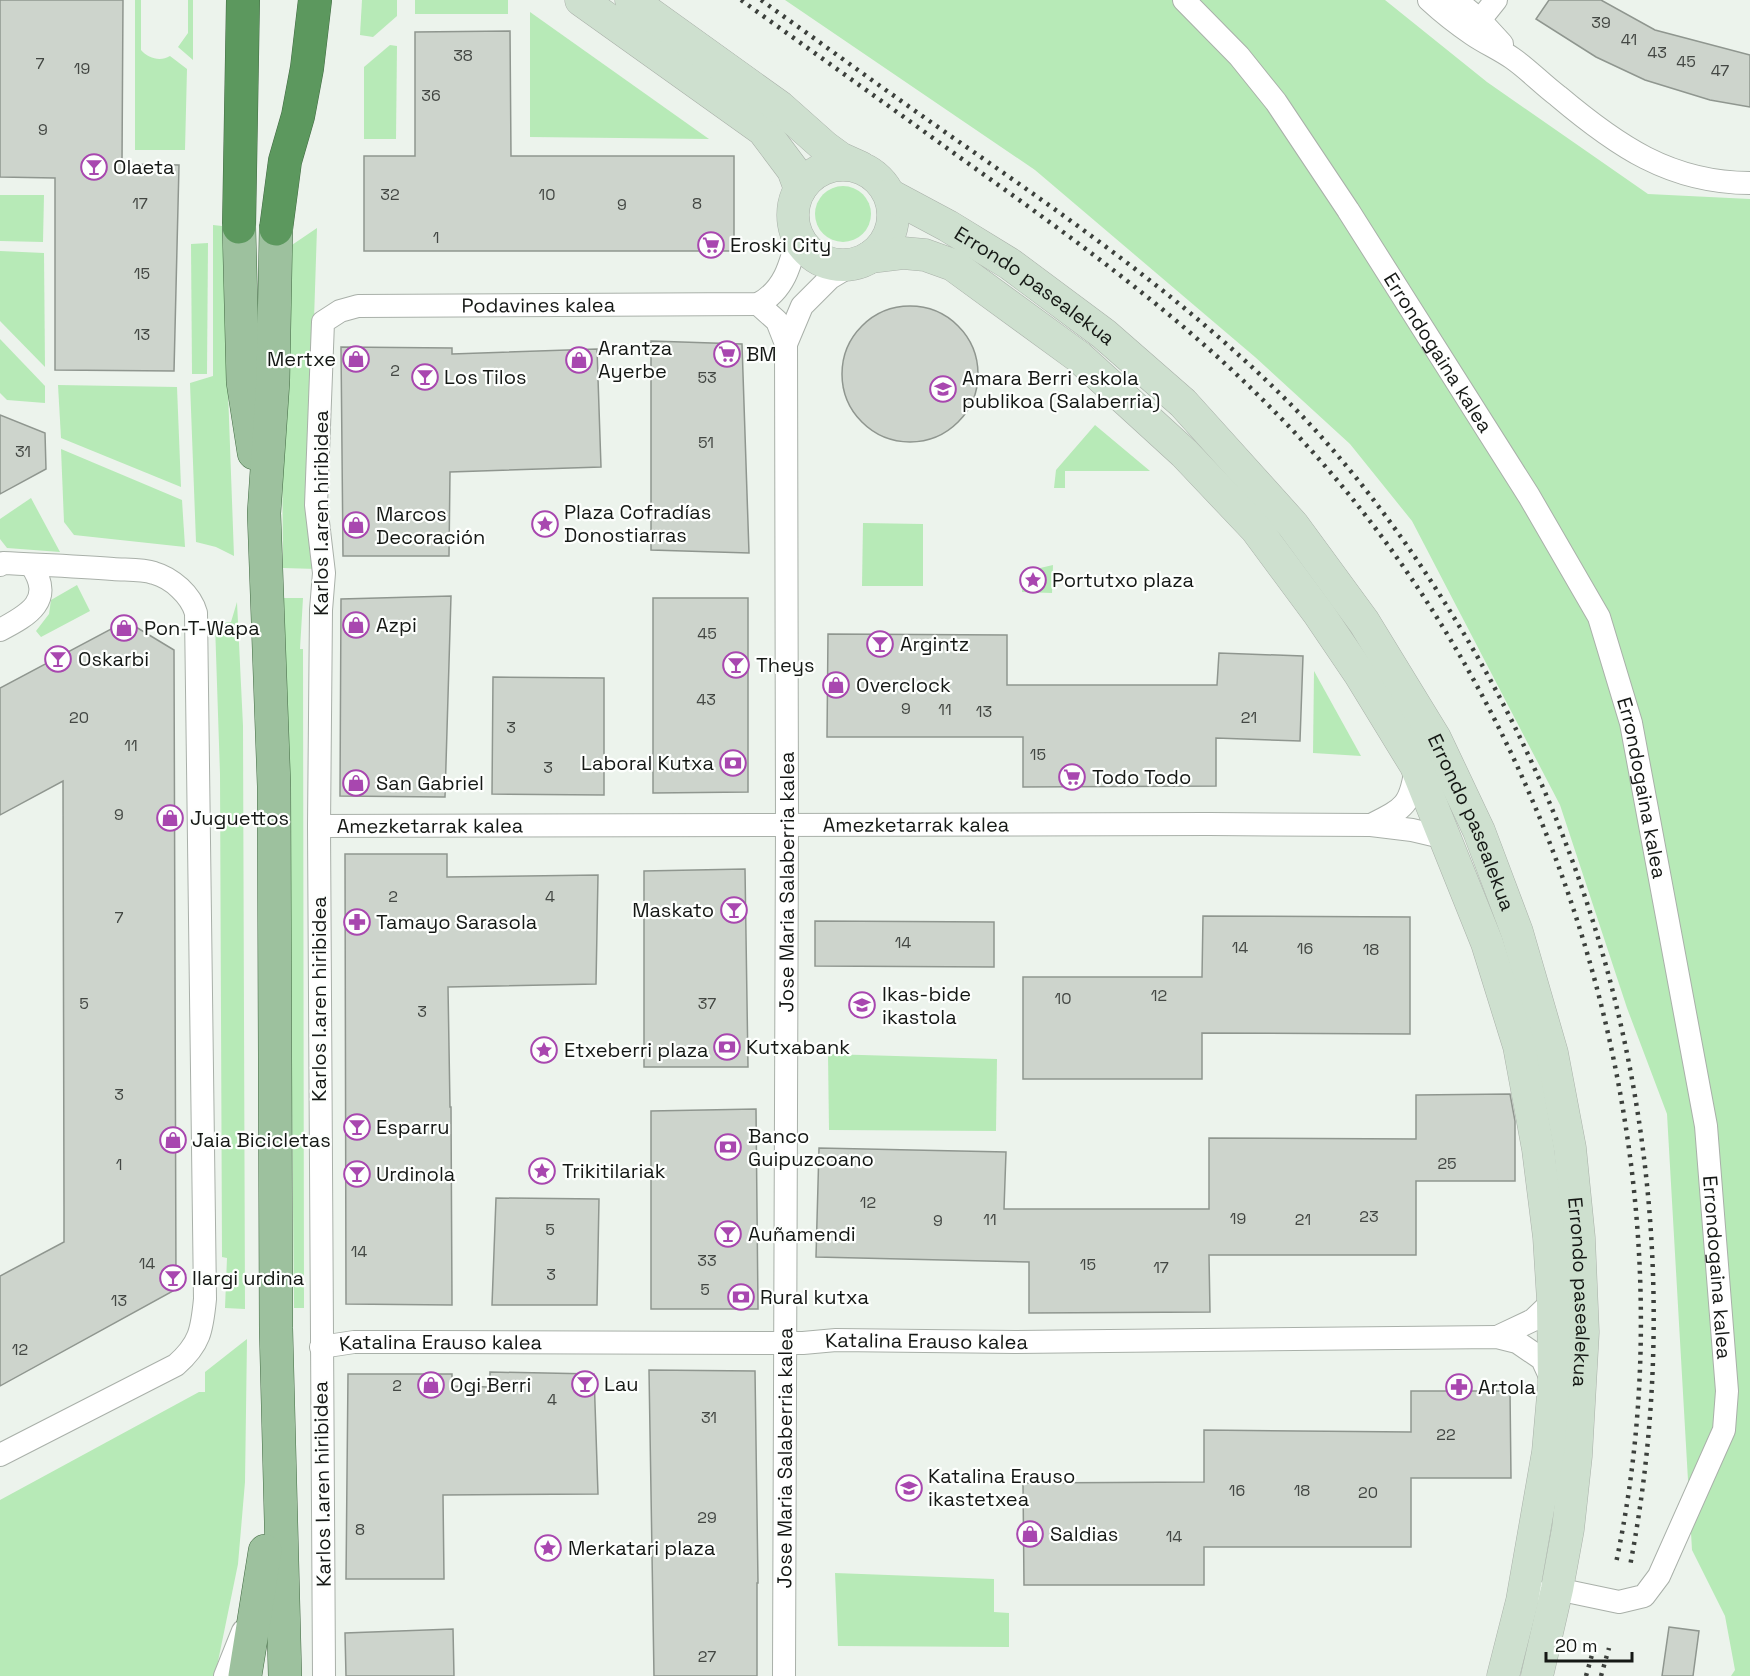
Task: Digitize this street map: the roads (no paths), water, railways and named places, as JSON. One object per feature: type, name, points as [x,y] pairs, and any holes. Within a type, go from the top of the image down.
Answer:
[{"type":"highway","points":[[239,227],[243,0]]},
{"type":"highway","points":[[276,229],[285,161],[298,116],[307,68],[315,0]]},
{"type":"main road","points":[[581,0],[763,130],[793,170],[800,189]]},
{"type":"main road","points":[[631,0],[780,106],[840,158],[861,168],[873,174],[883,183],[890,195],[894,212],[891,230],[883,246],[862,260],[841,265],[822,259],[805,247],[798,235],[794,220],[794,204],[800,189],[811,176],[826,168],[843,165],[861,168]]},
{"type":"main road","name":"Errondo pasealekua","points":[[890,195],[948,226],[1010,264],[1104,334],[1183,403],[1293,525],[1364,622],[1435,738],[1479,831],[1517,932],[1552,1053],[1570,1148],[1580,1238],[1583,1332],[1575,1467],[1568,1529],[1537,1676]]},
{"type":"main road","points":[[239,227],[243,382],[264,513]]},
{"type":"main road","points":[[276,229],[273,381],[264,513],[274,786],[278,1445],[285,1676]]},
{"type":"main road","name":"Errondo pasealekua","points":[[862,260],[903,253],[926,255],[952,265],[1079,357],[1184,453],[1256,529],[1359,673],[1416,766],[1487,943],[1519,1046],[1538,1149],[1549,1237],[1553,1301],[1554,1384],[1548,1452],[1522,1601],[1503,1676]]},
{"type":"main road","points":[[245,1676],[260,1588],[278,1445]]},
{"type":"street","name":"Errondogaina kalea","points":[[1184,0],[1239,56],[1276,102],[1348,210],[1529,496],[1599,617],[1631,723],[1706,1126],[1727,1391],[1725,1430],[1659,1576],[1644,1596],[1619,1602],[1557,1589]]},
{"type":"street","points":[[1429,0],[1471,34],[1512,58],[1615,141],[1653,163],[1694,177],[1750,183]]},
{"type":"street","points":[[1456,0],[1498,38],[1512,58]]},
{"type":"street","points":[[1480,20],[1496,0]]},
{"type":"street","points":[[786,344],[777,321],[758,304],[768,298],[784,280],[798,235]]},
{"type":"street","name":"Jose Maria Salaberria kalea","points":[[784,1676],[786,344],[802,306],[830,278],[862,260]]},
{"type":"street","name":"Podavines kalea","points":[[323,322],[340,311],[358,306],[758,304]]},
{"type":"street","name":"Karlos I.aren hiribidea","points":[[323,322],[316,505],[324,573],[321,610],[319,826],[324,1676]]},
{"type":"street","points":[[0,565],[3,563],[78,566],[154,573],[173,583],[194,604],[198,622],[205,1299],[202,1328],[194,1347],[176,1365],[0,1455]]},
{"type":"street","points":[[0,630],[23,618],[33,608],[41,592],[40,578],[31,565]]},
{"type":"street","name":"Amezketarrak kalea","points":[[1371,825],[1405,806],[1413,788],[1416,766]]},
{"type":"street","name":"Amezketarrak kalea","points":[[319,826],[1371,825],[1395,827],[1446,838]]},
{"type":"street","name":"Katalina Erauso kalea","points":[[1497,1337],[1533,1320],[1553,1301]]},
{"type":"street","name":"Katalina Erauso kalea","points":[[321,1347],[354,1342],[431,1341],[1015,1342],[1497,1337],[1516,1342],[1542,1359],[1554,1384]]},
{"type":"street","points":[[225,1676],[260,1588]]},
{"type":"street","points":[[1522,1601],[1557,1589]]},
{"type":"railway","points":[[741,0],[1086,249],[1162,309],[1234,372],[1269,406],[1371,522],[1458,652],[1529,793],[1584,942],[1621,1096],[1639,1253],[1638,1409],[1616,1563]]},
{"type":"railway","points":[[761,0],[1098,241],[1225,343],[1304,418],[1351,471],[1414,555],[1470,644],[1526,750],[1572,861],[1608,974],[1634,1090],[1649,1208],[1654,1327],[1647,1447],[1630,1566]]},
{"type":"railway","points":[[1586,1676],[1595,1644]]},
{"type":"railway","points":[[1601,1676],[1609,1648]]},
{"type":"place","name":"Olaeta","points":[[94,167]]},
{"type":"place","name":"Eroski City","points":[[711,245]]},
{"type":"place","name":"BM","points":[[727,354]]},
{"type":"place","name":"Mertxe","points":[[356,359]]},
{"type":"place","name":"Arantza Ayerbe","points":[[579,360]]},
{"type":"place","name":"Los Tilos","points":[[425,377]]},
{"type":"place","name":"Amara Berri eskola publikoa (Salaberria)","points":[[943,389]]},
{"type":"place","name":"Plaza Cofradías Donostiarras","points":[[545,524]]},
{"type":"place","name":"Marcos Decoración","points":[[356,525]]},
{"type":"place","name":"Portutxo plaza","points":[[1033,580]]},
{"type":"place","name":"Azpi","points":[[356,625]]},
{"type":"place","name":"Pon-T-Wapa","points":[[124,628]]},
{"type":"place","name":"Argintz","points":[[880,644]]},
{"type":"place","name":"Oskarbi","points":[[58,659]]},
{"type":"place","name":"Theys","points":[[736,665]]},
{"type":"place","name":"Overclock","points":[[836,685]]},
{"type":"place","name":"Laboral Kutxa","points":[[733,763]]},
{"type":"place","name":"Todo Todo","points":[[1072,777]]},
{"type":"place","name":"San Gabriel","points":[[356,783]]},
{"type":"place","name":"Juguettos","points":[[170,818]]},
{"type":"place","name":"Maskato","points":[[734,910]]},
{"type":"place","name":"Tamayo Sarasola","points":[[357,922]]},
{"type":"place","name":"Ikas-bide ikastola","points":[[862,1005]]},
{"type":"place","name":"Kutxabank","points":[[727,1047]]},
{"type":"place","name":"Etxeberri plaza","points":[[544,1050]]},
{"type":"place","name":"Esparru","points":[[357,1127]]},
{"type":"place","name":"Jaia Bicicletas","points":[[173,1140]]},
{"type":"place","name":"Banco Guipuzcoano","points":[[728,1147]]},
{"type":"place","name":"Trikitilariak","points":[[542,1171]]},
{"type":"place","name":"Urdinola","points":[[357,1174]]},
{"type":"place","name":"Auñamendi","points":[[728,1234]]},
{"type":"place","name":"Ilargi urdina","points":[[173,1278]]},
{"type":"place","name":"Rural kutxa","points":[[741,1297]]},
{"type":"place","name":"Lau","points":[[585,1384]]},
{"type":"place","name":"Ogi Berri","points":[[431,1385]]},
{"type":"place","name":"Artola","points":[[1459,1387]]},
{"type":"place","name":"Katalina Erauso ikastetxea","points":[[909,1488]]},
{"type":"place","name":"Saldias","points":[[1030,1534]]},
{"type":"place","name":"Merkatari plaza","points":[[548,1548]]}]
